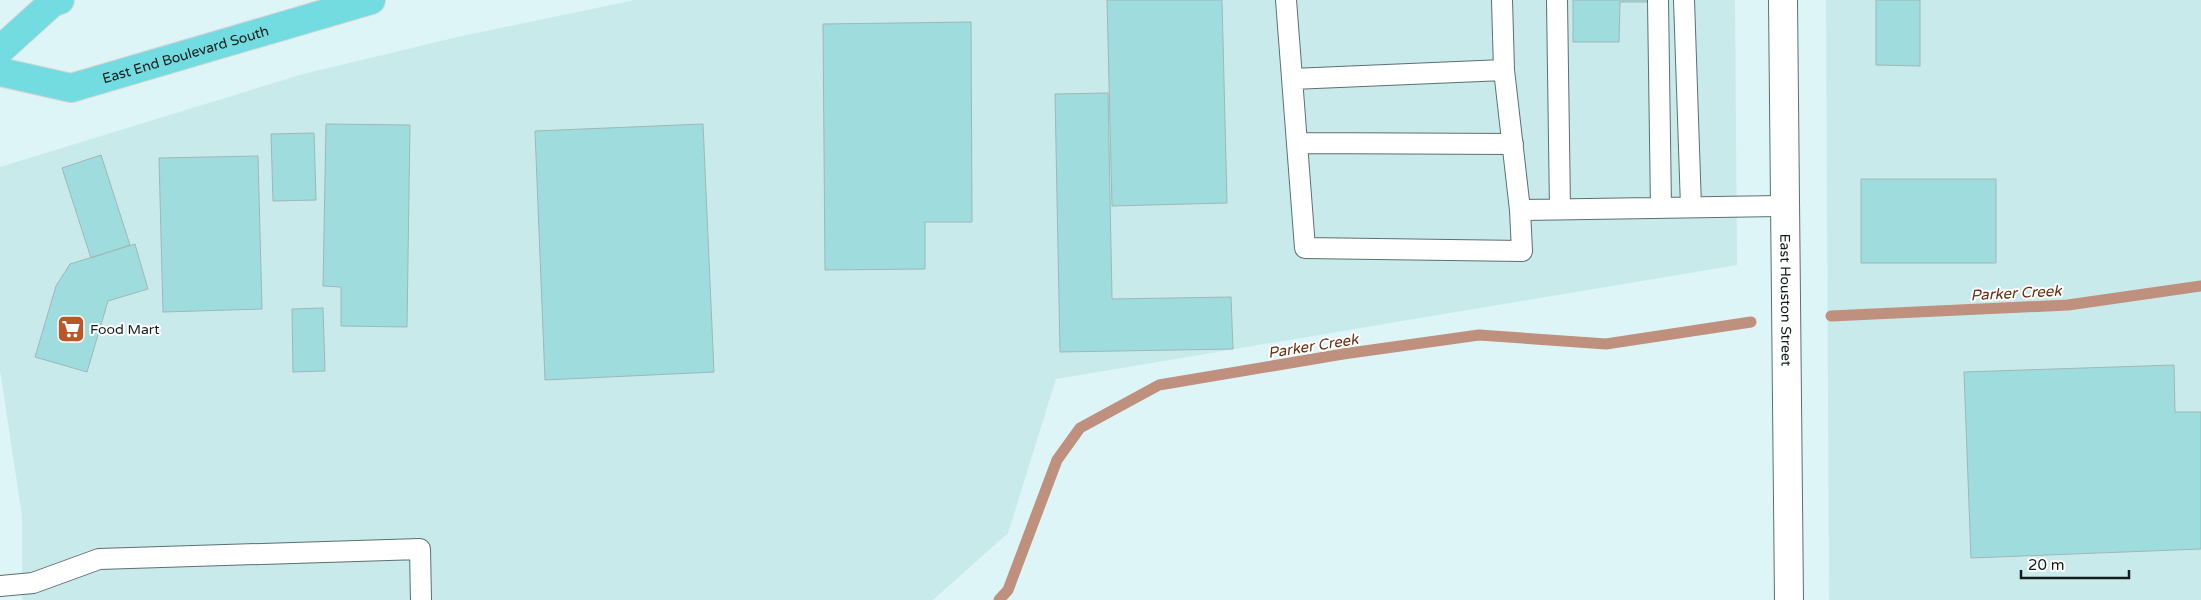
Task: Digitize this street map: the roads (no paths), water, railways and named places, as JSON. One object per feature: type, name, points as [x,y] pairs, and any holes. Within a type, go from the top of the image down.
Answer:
[{"type":"highway","points":[[0,50],[54,2],[60,0]]},
{"type":"highway","name":"East End Boulevard South","points":[[0,72],[71,88],[371,0]]},
{"type":"street","name":"East Houston Street","points":[[1783,0],[1789,600]]},
{"type":"lane","points":[[1286,0],[1305,248],[1522,251],[1520,210],[1504,70],[1502,0]]},
{"type":"lane","points":[[1557,0],[1560,209]]},
{"type":"lane","points":[[1658,0],[1661,208]]},
{"type":"lane","points":[[1684,0],[1691,207]]},
{"type":"lane","points":[[1292,79],[1504,70]]},
{"type":"lane","points":[[1297,143],[1513,144]]},
{"type":"lane","points":[[1520,210],[1785,206]]},
{"type":"lane","points":[[0,586],[33,591],[100,559],[420,549],[421,600]]},
{"type":"waterway","name":"Parker Creek","points":[[1831,316],[2068,305],[2201,286]]},
{"type":"waterway","name":"Parker Creek","points":[[999,600],[1008,590],[1057,460],[1080,428],[1159,385],[1343,354],[1479,335],[1606,344],[1751,322]]},
{"type":"place","name":"Food Mart","points":[[71,329]]}]
